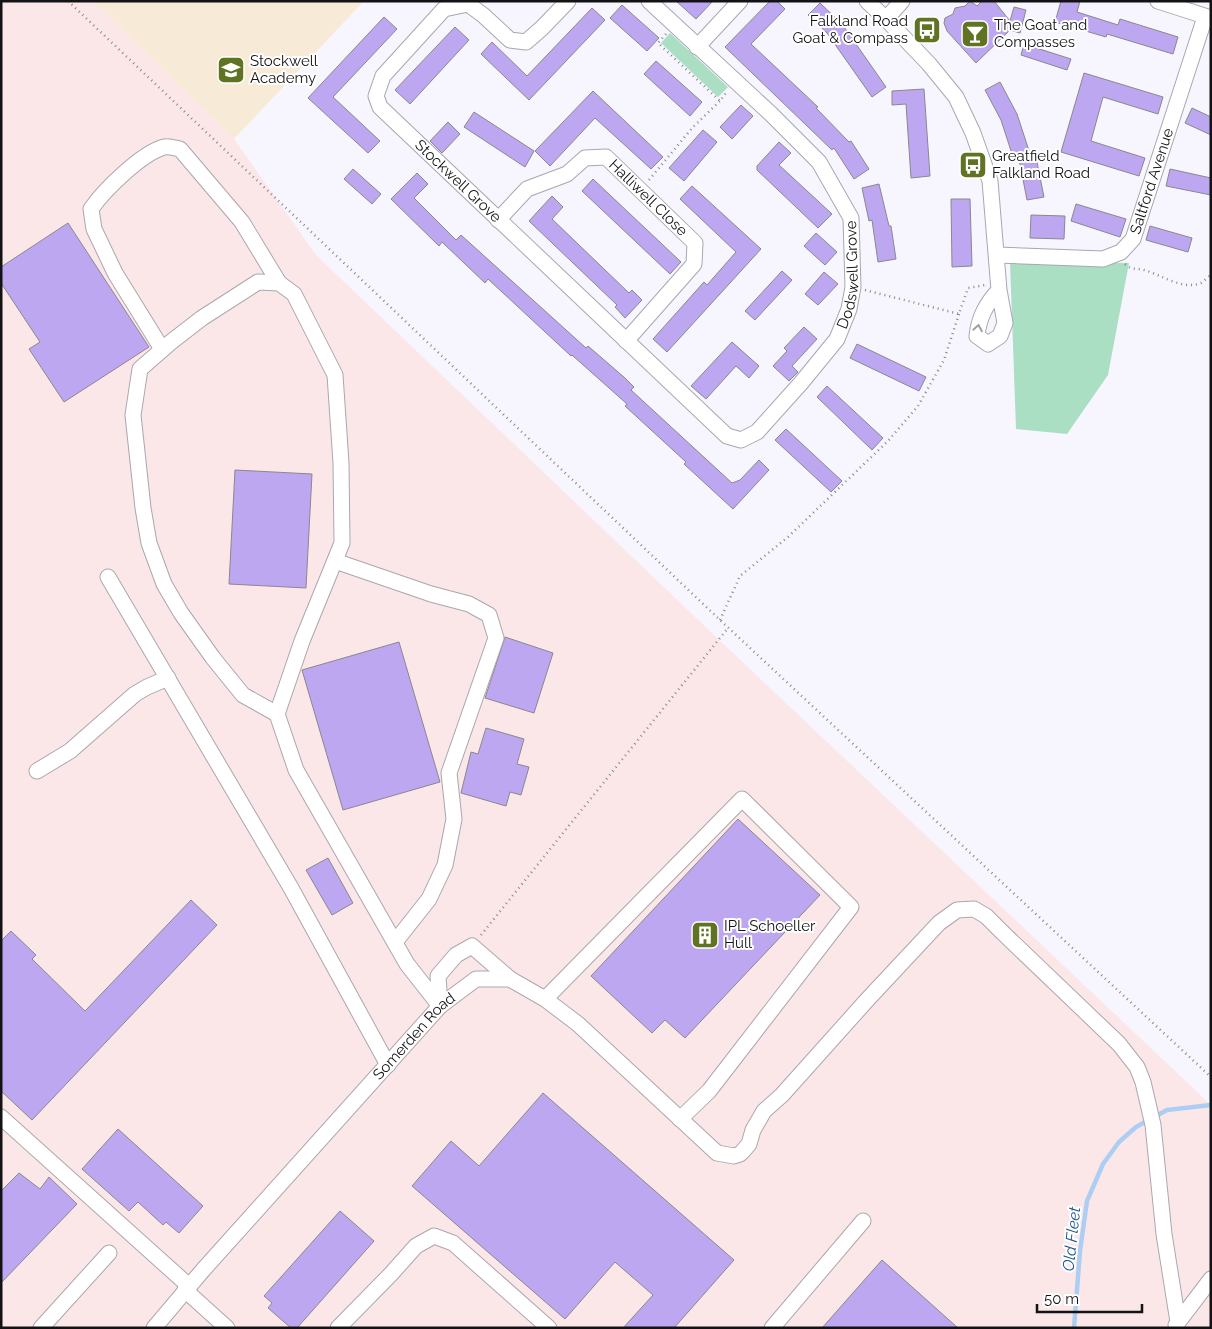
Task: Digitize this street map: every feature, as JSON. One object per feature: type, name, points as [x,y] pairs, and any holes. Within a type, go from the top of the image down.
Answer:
[{"type":"street","name":"Stockwell Grove","points":[[568,1],[526,42],[510,40],[468,4],[444,9],[383,76],[376,96],[380,107],[727,436],[741,440]]},
{"type":"street","name":"Dodswell Grove","points":[[649,1],[772,114],[819,162],[851,218],[853,286],[849,309],[837,339],[757,432],[741,440]]},
{"type":"street","points":[[697,47],[740,1]]},
{"type":"street","points":[[867,1],[929,64],[956,97],[973,133],[990,181],[999,286]]},
{"type":"street","points":[[886,19],[902,1]]},
{"type":"street","points":[[1158,1],[1208,17]]},
{"type":"street","name":"Saltford Avenue","points":[[1115,254],[1121,252],[1133,239],[1208,17]]},
{"type":"street","points":[[162,349],[115,273],[94,229],[91,209],[101,195],[142,159],[165,147],[180,149],[242,222],[279,283],[294,294],[334,375],[341,463],[342,543],[302,641],[277,714],[296,770],[407,964],[440,1006]]},
{"type":"street","name":"Halliwell Close","points":[[498,220],[527,189],[567,174],[584,158],[606,157],[640,189],[695,243],[694,264],[626,341]]},
{"type":"street","points":[[997,255],[1103,259],[1115,254]]},
{"type":"street","points":[[277,714],[243,695],[213,658],[181,613],[164,584],[149,543],[143,508],[133,415],[140,369],[162,349],[202,318],[258,282],[279,283]]},
{"type":"street","points":[[335,561],[431,594],[469,604],[490,615],[496,638],[449,773],[454,819],[446,864],[429,899],[395,942]]},
{"type":"street","points":[[108,577],[291,888],[388,1065]]},
{"type":"street","points":[[37,771],[70,751],[135,694],[168,678]]},
{"type":"street","points":[[545,998],[742,799],[851,907],[709,1090],[680,1120]]},
{"type":"street","name":"Somerden Road","points":[[154,1328],[187,1288],[440,1006],[476,979],[510,979],[545,998],[578,1024],[717,1153],[734,1156],[740,1154],[749,1144],[753,1130],[764,1111],[782,1094],[939,923],[957,910],[974,909],[986,916],[1119,1044],[1137,1067],[1143,1082],[1151,1118],[1176,1325]]},
{"type":"street","points":[[440,1006],[438,976],[456,955],[472,946],[510,979]]},
{"type":"street","points":[[1,1117],[187,1288],[227,1328]]},
{"type":"street","points":[[772,1328],[863,1221]]},
{"type":"street","points":[[338,1328],[416,1246],[434,1236],[453,1243],[549,1328]]},
{"type":"street","points":[[42,1328],[109,1253]]},
{"type":"street","points":[[1176,1325],[1211,1279]]},
{"type":"path","points":[[68,1],[720,620],[1211,1077]]},
{"type":"path","points":[[674,26],[658,43],[720,101]]},
{"type":"path","points":[[640,189],[693,127],[720,101],[736,82]]},
{"type":"path","points":[[1115,254],[1130,269],[1145,270],[1166,280],[1188,284],[1201,283],[1211,275]]},
{"type":"path","points":[[853,286],[959,314]]},
{"type":"path","points":[[720,620],[740,576],[788,537],[888,441],[918,406],[944,360],[968,288],[999,286]]},
{"type":"path","points":[[472,946],[729,628]]},
{"type":"shaded area","points":[[1,1],[93,1],[234,139],[316,255],[1211,1105],[1211,1328],[1,1328]]},
{"type":"shaded area","name":"Stockwell Academy","points":[[93,1],[364,1],[234,139]]},
{"type":"green space","points":[[670,33],[728,87],[718,97],[661,43]]},
{"type":"green space","points":[[1010,262],[1129,263],[1108,375],[1067,434],[1016,429]]},
{"type":"building","points":[[676,1],[713,1],[696,19]]},
{"type":"building","points":[[770,1],[777,1],[785,9],[751,44],[818,107],[816,108],[849,142],[851,141],[869,169],[854,179],[834,148],[832,150],[725,47]]},
{"type":"building","name":"The Goat and Compasses","points":[[970,1],[977,6],[982,1],[994,1],[1010,21],[1014,7],[1026,10],[1020,33],[1010,30],[976,63],[947,31],[944,23],[945,18],[953,14],[955,8],[965,6]]},
{"type":"building","points":[[1061,1],[1080,1],[1077,12],[1118,25],[1120,19],[1178,37],[1173,54],[1107,34],[1106,37],[1055,22]]},
{"type":"building","points":[[820,3],[842,24],[886,87],[872,97],[827,33],[808,15]]},
{"type":"building","points":[[622,5],[659,38],[647,51],[610,18]]},
{"type":"building","points":[[592,8],[605,20],[529,100],[481,54],[492,42],[527,76]]},
{"type":"building","points":[[384,17],[397,29],[333,97],[380,141],[368,153],[308,98]]},
{"type":"building","points":[[455,27],[469,40],[410,104],[395,90]]},
{"type":"building","points":[[1024,44],[1071,59],[1067,70],[1021,55]]},
{"type":"building","points":[[656,61],[702,102],[690,116],[644,74]]},
{"type":"building","points":[[1084,73],[1163,97],[1158,114],[1103,97],[1091,141],[1145,158],[1139,176],[1061,152]]},
{"type":"building","points":[[1000,82],[1017,114],[1033,163],[1037,162],[1044,197],[1027,200],[1019,159],[1014,160],[1001,120],[985,90]]},
{"type":"building","points":[[924,89],[930,176],[911,178],[906,104],[892,105],[892,91]]},
{"type":"building","points":[[593,91],[663,157],[651,169],[595,118],[550,166],[535,151]]},
{"type":"building","points":[[741,105],[753,116],[732,139],[720,127]]},
{"type":"building","points":[[1192,108],[1211,117],[1211,135],[1185,123]]},
{"type":"building","points":[[474,112],[534,151],[525,167],[464,127]]},
{"type":"building","points":[[448,122],[460,134],[442,153],[430,141]]},
{"type":"building","points":[[703,130],[717,142],[684,181],[669,168]]},
{"type":"building","points":[[779,142],[791,153],[779,165],[832,214],[818,228],[757,170],[757,166]]},
{"type":"building","points":[[353,169],[381,194],[372,204],[344,179]]},
{"type":"building","points":[[1170,169],[1211,178],[1211,195],[1166,186]]},
{"type":"building","points":[[417,173],[428,184],[414,198],[456,240],[461,235],[586,348],[588,346],[625,378],[634,387],[631,390],[732,483],[740,480],[759,460],[769,470],[733,509],[684,464],[686,462],[625,406],[627,404],[571,356],[488,279],[485,283],[442,242],[439,246],[391,199]]},
{"type":"building","points":[[593,179],[681,262],[670,274],[582,191]]},
{"type":"building","points":[[879,184],[889,226],[891,226],[896,259],[878,262],[872,220],[869,221],[862,188]]},
{"type":"building","points":[[692,186],[761,249],[667,352],[653,339],[704,282],[707,285],[736,252],[680,199]]},
{"type":"building","points":[[552,196],[563,207],[552,219],[629,293],[632,290],[642,300],[625,318],[615,307],[617,305],[529,221]]},
{"type":"building","points":[[951,199],[970,199],[972,266],[952,267]]},
{"type":"building","points":[[1076,204],[1126,219],[1120,237],[1071,221]]},
{"type":"building","points":[[1031,215],[1065,216],[1064,239],[1030,238]]},
{"type":"building","points":[[68,223],[149,347],[64,402],[29,349],[40,342],[1,283],[1,267]]},
{"type":"building","points":[[1150,226],[1192,238],[1188,252],[1146,240]]},
{"type":"building","points":[[816,233],[837,252],[825,265],[804,246]]},
{"type":"building","points":[[782,271],[792,280],[755,320],[745,311]]},
{"type":"building","points":[[824,272],[838,284],[818,305],[805,294]]},
{"type":"building","points":[[804,327],[817,339],[792,366],[798,372],[789,381],[773,366],[787,351],[784,348]]},
{"type":"building","points":[[732,342],[759,366],[749,378],[736,366],[706,399],[691,386]]},
{"type":"building","points":[[857,344],[926,377],[919,391],[850,358]]},
{"type":"building","points":[[827,386],[883,438],[872,450],[817,397]]},
{"type":"building","points":[[786,429],[842,481],[831,492],[775,440]]},
{"type":"building","points":[[235,470],[312,474],[306,588],[229,584]]},
{"type":"building","points":[[505,637],[553,653],[534,713],[485,698]]},
{"type":"building","points":[[399,642],[440,782],[343,810],[302,670]]},
{"type":"building","points":[[486,728],[524,739],[517,764],[529,767],[521,795],[510,792],[506,806],[461,793],[471,752],[478,754]]},
{"type":"building","name":"IPL Schoeller Hull","points":[[738,819],[820,895],[685,1038],[665,1020],[652,1033],[591,976]]},
{"type":"building","points":[[328,858],[353,903],[332,915],[306,870]]},
{"type":"building","points":[[191,900],[217,925],[32,1120],[1,1091],[1,941],[11,931],[36,955],[32,959],[85,1011]]},
{"type":"building","points":[[543,1093],[734,1260],[674,1328],[623,1328],[653,1295],[615,1262],[565,1319],[412,1186],[451,1141],[479,1166]]},
{"type":"building","points":[[118,1129],[203,1206],[179,1233],[166,1222],[163,1225],[138,1202],[129,1211],[82,1169]]},
{"type":"building","points":[[19,1173],[40,1189],[49,1177],[77,1204],[1,1283],[1,1191]]},
{"type":"building","points":[[340,1211],[374,1241],[297,1328],[291,1328],[268,1308],[272,1303],[264,1296]]},
{"type":"building","points":[[882,1260],[958,1328],[822,1328]]},
{"type":"waterway","name":"Old Fleet","points":[[1074,1328],[1080,1251],[1087,1201],[1103,1164],[1119,1142],[1136,1127],[1167,1110],[1211,1105]]},
{"type":"place","name":"Falkland Road Goat & Compass","points":[[927,30]]},
{"type":"place","name":"The Goat and Compasses","points":[[975,34]]},
{"type":"place","name":"Stockwell Academy","points":[[231,70]]},
{"type":"place","name":"Greatfield Falkland Road","points":[[973,165]]},
{"type":"place","name":"IPL Schoeller Hull","points":[[705,935]]}]
